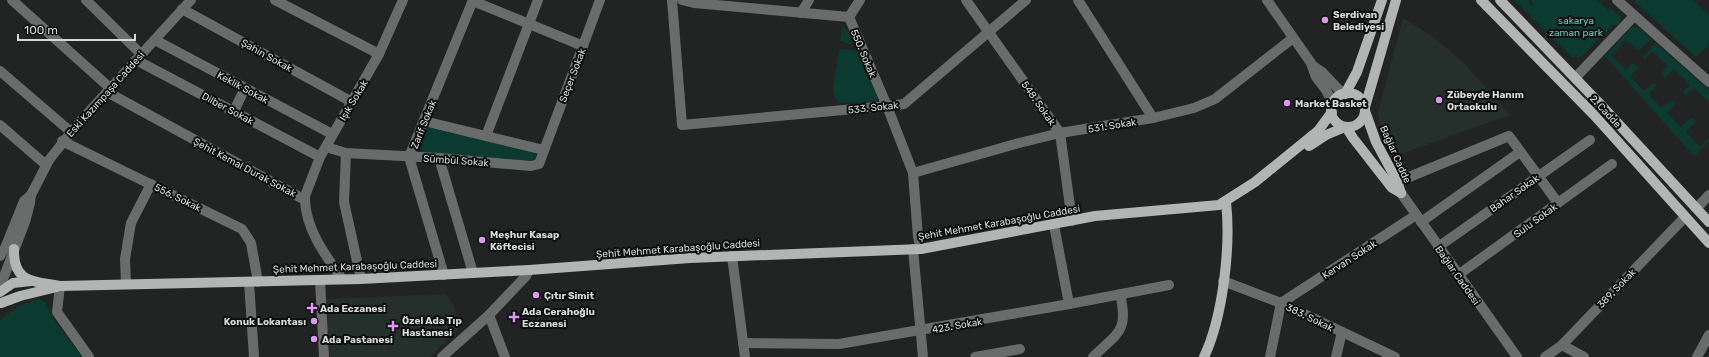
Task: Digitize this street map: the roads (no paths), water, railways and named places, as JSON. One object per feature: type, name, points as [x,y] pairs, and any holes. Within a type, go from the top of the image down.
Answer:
[{"type":"main road","points":[[1382,0],[1357,72],[1344,94],[1335,100],[1332,108],[1336,122],[1346,127],[1353,126],[1360,122],[1396,0]]},
{"type":"main road","name":"2. Cadde","points":[[1481,0],[1594,115],[1709,243]]},
{"type":"main road","name":"2. Cadde","points":[[1500,0],[1709,222]]},
{"type":"main road","points":[[1344,94],[1357,96],[1363,103],[1365,109]]},
{"type":"main road","name":"Şehit Mehmet Karabaşoğlu Caddesi","points":[[33,281],[60,286],[361,279],[529,270],[732,256],[917,249],[1109,214],[1198,208],[1219,205],[1226,202],[1280,163],[1318,131],[1332,108]]},
{"type":"main road","name":"Bağlar Cadde","points":[[1365,109],[1383,158],[1401,192]]},
{"type":"main road","name":"Bağlar Cadde","points":[[1346,127],[1392,188],[1401,192]]},
{"type":"main road","name":"Şehit Mehmet Karabaşoğlu Caddesi","points":[[1280,163],[1326,135],[1346,127]]},
{"type":"main road","points":[[1204,357],[1209,347],[1216,324],[1223,281],[1226,255],[1226,202]]},
{"type":"main road","points":[[14,249],[14,263],[17,269],[24,278],[33,281]]},
{"type":"main road","points":[[0,292],[14,283],[33,281]]},
{"type":"main road","name":"Şehit Mehmet Karabaşoğlu Caddesi","points":[[0,303],[20,296],[60,286]]},
{"type":"street","name":"Şehit Kemal Durak Sokak","points":[[12,0],[108,90],[305,200],[305,206],[314,236],[342,279]]},
{"type":"street","name":"Dilber Sokak","points":[[86,0],[139,57],[234,111],[320,157]]},
{"type":"street","name":"Eski Kazımpaşa Caddesi","points":[[0,286],[25,222],[31,195],[46,165],[62,141],[191,0]]},
{"type":"street","points":[[275,0],[379,54]]},
{"type":"street","name":"Işık Sokak","points":[[305,200],[305,196],[320,157],[379,54],[403,0]]},
{"type":"street","points":[[486,136],[538,0]]},
{"type":"street","name":"Seçer Sokak","points":[[539,164],[600,0]]},
{"type":"street","name":"533. Sokak","points":[[672,0],[682,125],[904,104],[1026,0]]},
{"type":"street","name":"550. Sokak","points":[[682,0],[849,17],[887,106],[913,173],[918,237],[917,249],[920,331],[923,357]]},
{"type":"street","points":[[801,13],[809,0]]},
{"type":"street","points":[[849,17],[860,0]]},
{"type":"street","name":"548. Sokak","points":[[966,0],[1060,133],[1072,221]]},
{"type":"street","points":[[1078,0],[1153,118]]},
{"type":"street","points":[[1267,0],[1310,63],[1316,77],[1326,90],[1332,108]]},
{"type":"street","points":[[1617,0],[1709,82]]},
{"type":"street","points":[[473,1],[583,46]]},
{"type":"street","name":"Zarif Sokak","points":[[444,275],[409,157],[473,1]]},
{"type":"street","name":"Şahin Sokak","points":[[182,9],[352,102]]},
{"type":"street","points":[[1575,78],[1634,16]]},
{"type":"street","name":"531. Sokak","points":[[913,173],[1060,133],[1153,118],[1194,108],[1215,99],[1293,38]]},
{"type":"street","name":"Keklik Sokak","points":[[155,40],[332,134]]},
{"type":"street","points":[[1310,63],[1322,72],[1344,94]]},
{"type":"street","points":[[0,71],[71,132]]},
{"type":"street","points":[[234,111],[246,88]]},
{"type":"street","points":[[424,121],[544,150]]},
{"type":"street","points":[[2,131],[46,165]]},
{"type":"street","points":[[1397,182],[1508,136],[1558,203]]},
{"type":"street","name":"Bahar Sokak","points":[[1438,247],[1590,140]]},
{"type":"street","name":"556. Sokak","points":[[62,141],[242,229],[251,243],[254,357]]},
{"type":"street","name":"Sümbül Sokak","points":[[326,147],[346,153],[439,158],[530,166],[539,164]]},
{"type":"street","name":"Kervan Sokak","points":[[1281,303],[1419,219],[1520,152]]},
{"type":"street","points":[[346,153],[344,202],[361,279]]},
{"type":"street","points":[[439,158],[473,273]]},
{"type":"street","name":"Sulu Sokak","points":[[1458,275],[1612,164]]},
{"type":"street","points":[[126,284],[125,259],[130,223],[151,184]]},
{"type":"street","name":"Bağlar Caddesi","points":[[1401,192],[1438,247],[1517,357]]},
{"type":"street","name":"Eski Kazımpaşa Caddesi","points":[[0,256],[5,248],[24,201],[31,195]]},
{"type":"street","points":[[1697,208],[1709,195]]},
{"type":"street","name":"389. Sokak","points":[[1544,357],[1562,345],[1686,217]]},
{"type":"street","points":[[1054,225],[1069,304]]},
{"type":"street","points":[[732,256],[744,357]]},
{"type":"street","points":[[442,357],[489,315],[526,276],[529,270]]},
{"type":"street","points":[[320,280],[324,357]]},
{"type":"street","name":"383. Sokak","points":[[1223,281],[1281,303],[1395,357]]},
{"type":"street","name":"423. Sokak","points":[[743,343],[839,344],[920,331],[1169,285]]},
{"type":"street","points":[[60,286],[57,312],[89,357]]},
{"type":"street","points":[[1093,357],[1122,329],[1124,310],[1120,294]]},
{"type":"street","points":[[1270,357],[1281,303]]},
{"type":"street","points":[[489,315],[505,357]]},
{"type":"street","points":[[1336,357],[1342,332]]},
{"type":"street","points":[[1697,357],[1709,335]]},
{"type":"street","points":[[1562,345],[1584,357]]},
{"type":"street","points":[[975,357],[1020,349]]},
{"type":"place","name":"Serdivan Belediyesi","points":[[1325,20]]},
{"type":"place","name":"Zübeyde Hanım Ortaokulu","points":[[1439,100]]},
{"type":"place","name":"Market Basket","points":[[1287,103]]},
{"type":"place","name":"Meşhur Kasap Köftecisi","points":[[482,240]]},
{"type":"place","name":"Çıtır Simit","points":[[536,295]]},
{"type":"place","name":"Ada Eczanesi","points":[[312,308]]},
{"type":"place","name":"Ada Cerahoğlu Eczanesi","points":[[514,317]]},
{"type":"place","name":"Konuk Lokantası","points":[[314,321]]},
{"type":"place","name":"Özel Ada Tıp Hastanesi","points":[[393,326]]},
{"type":"place","name":"Ada Pastanesi","points":[[314,339]]},
{"type":"park label","name":"sakarya zaman park","points":[[1576,26]]}]
